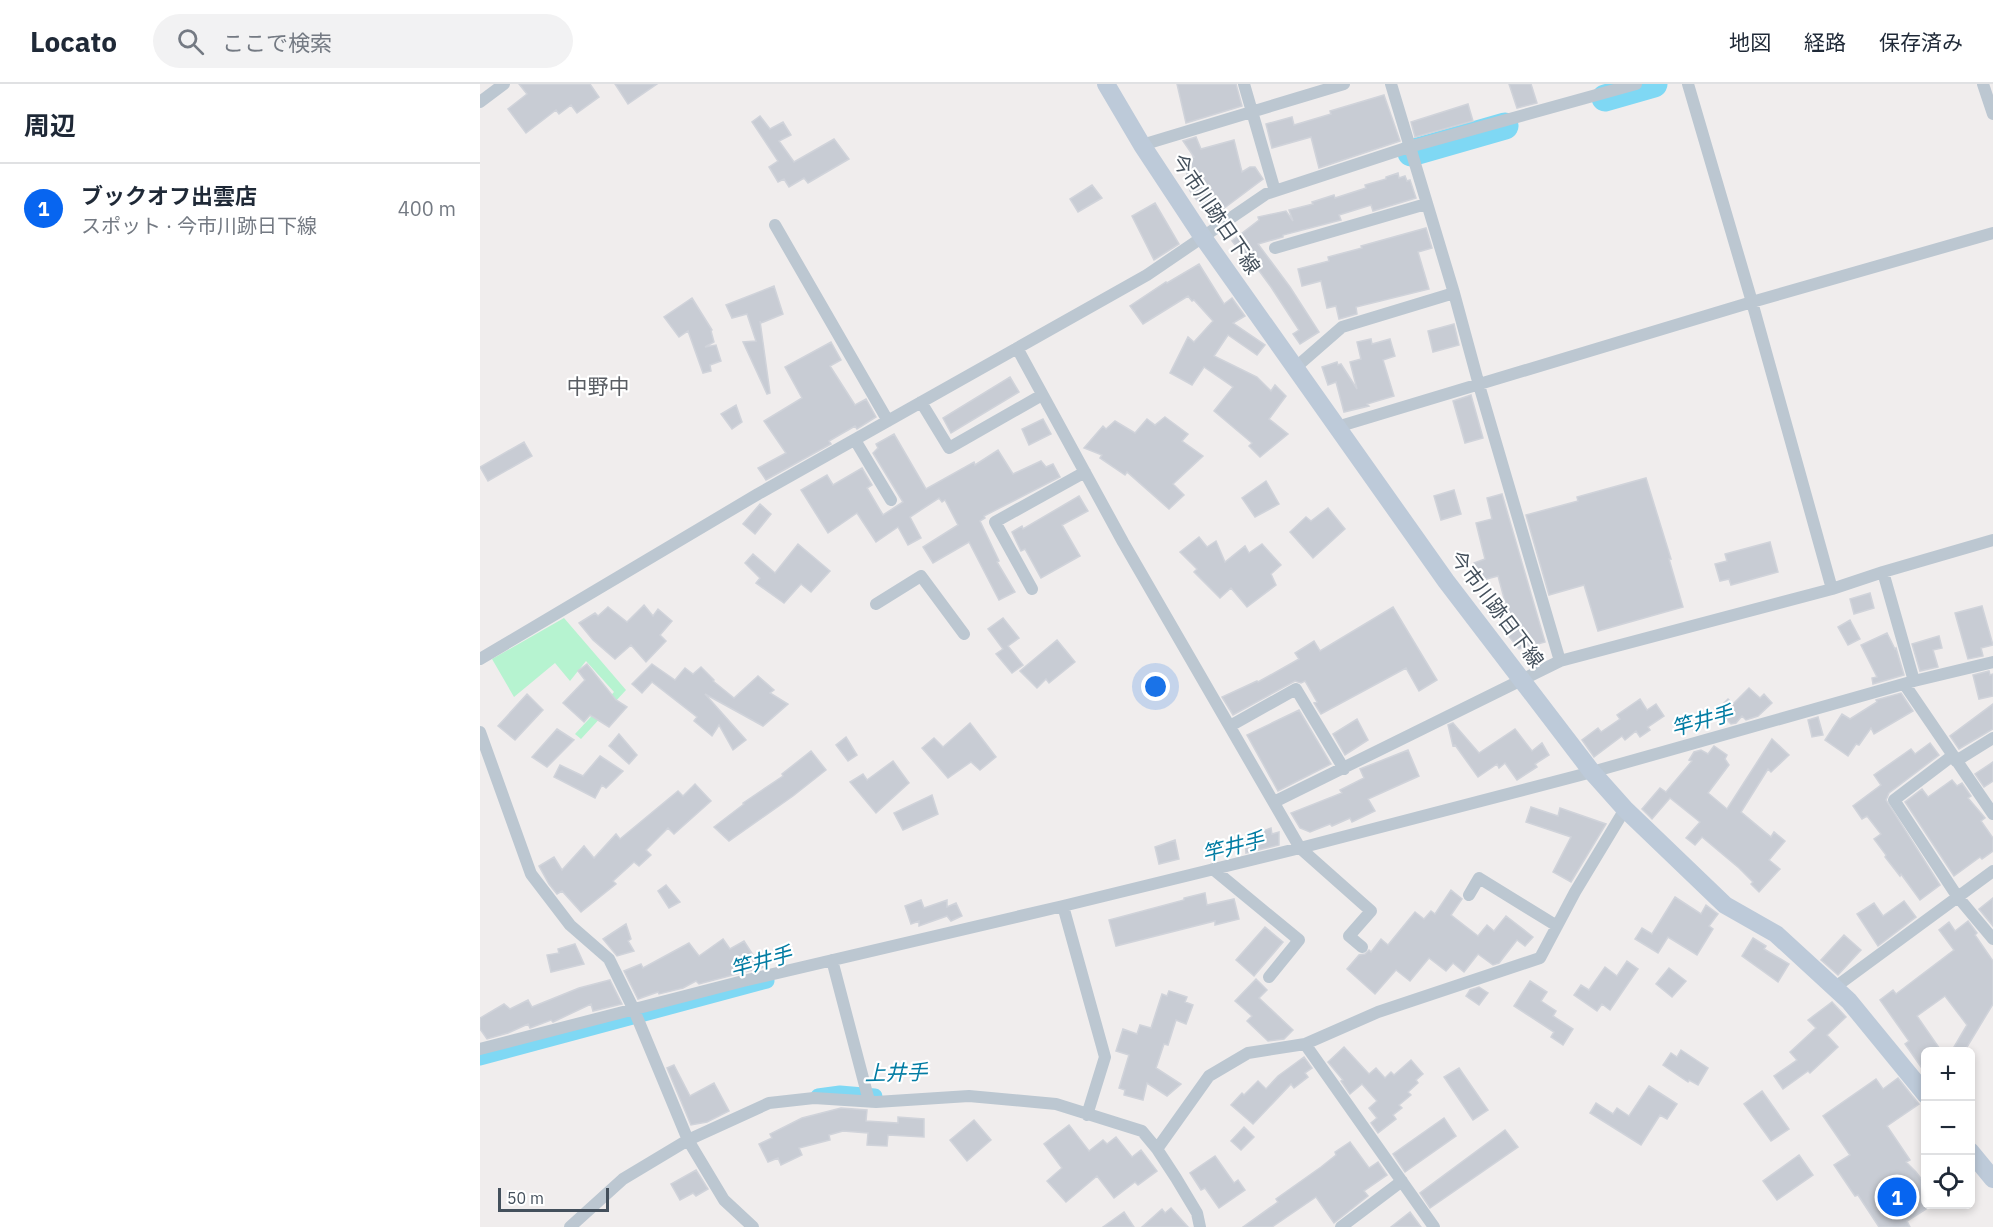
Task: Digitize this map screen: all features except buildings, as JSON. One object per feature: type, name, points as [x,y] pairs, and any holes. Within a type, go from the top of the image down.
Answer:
[{"type":"street","points":[[480,102],[504,84]]},
{"type":"street","name":"今市川跡日下線","points":[[1106,84],[1142,145],[1202,236],[1295,368],[1446,581],[1592,772],[1625,809],[1725,905],[1776,934],[1850,1001],[1921,1089]]},
{"type":"street","points":[[1244,84],[1275,191]]},
{"type":"street","points":[[1142,145],[1344,84]]},
{"type":"street","points":[[1391,84],[1560,661]]},
{"type":"street","points":[[480,659],[758,494],[1147,274],[1266,194],[1409,147],[1636,84]]},
{"type":"street","points":[[1688,84],[1832,589]]},
{"type":"street","points":[[1983,84],[1993,114]]},
{"type":"street","points":[[1275,249],[1426,204]]},
{"type":"street","points":[[774,225],[888,421]]},
{"type":"street","points":[[1337,427],[1752,302],[1993,233]]},
{"type":"street","points":[[1295,368],[1342,327],[1454,293]]},
{"type":"street","points":[[1017,348],[1085,472],[1300,848],[1371,911],[1349,936],[1362,947]]},
{"type":"street","points":[[921,402],[949,448],[1042,395]]},
{"type":"street","points":[[855,440],[891,500]]},
{"type":"street","points":[[1032,589],[994,522],[1085,472]]},
{"type":"street","points":[[1274,802],[1560,661],[1832,589],[1993,540]]},
{"type":"street","points":[[1883,572],[1910,683],[1954,759],[1993,814]]},
{"type":"street","points":[[876,604],[921,576],[964,634]]},
{"type":"street","points":[[480,644],[492,652]]},
{"type":"street","points":[[480,1049],[743,981],[1300,848],[1592,772],[1993,662]]},
{"type":"street","points":[[1230,726],[1296,689],[1344,769]]},
{"type":"street","points":[[480,732],[531,874],[570,925],[609,959],[634,1010],[688,1140],[724,1200],[753,1227]]},
{"type":"street","points":[[1993,738],[1954,759],[1894,800],[1957,896],[1993,939]]},
{"type":"street","points":[[1156,1149],[1209,1076],[1248,1053],[1305,1044],[1378,1012],[1540,958],[1625,809]]},
{"type":"street","points":[[1213,869],[1299,940],[1269,977]]},
{"type":"street","points":[[1834,988],[1993,871]]},
{"type":"street","points":[[1469,895],[1479,878],[1557,926]]},
{"type":"street","points":[[1063,906],[1105,1057],[1087,1115]]},
{"type":"street","points":[[832,960],[869,1101]]},
{"type":"street","points":[[1305,1044],[1434,1227]]},
{"type":"street","points":[[570,1227],[623,1179],[688,1140],[769,1103],[814,1098],[869,1101],[969,1096],[1056,1104],[1142,1131],[1197,1213],[1200,1227]]},
{"type":"street","points":[[1974,1155],[1993,1179]]},
{"type":"street","points":[[1341,1227],[1402,1181]]},
{"type":"green space","points":[[564,618],[626,690],[581,739],[575,734],[614,692],[586,661],[570,681],[555,663],[514,697],[492,659]]},
{"type":"waterway","points":[[1605,98],[1654,84]]},
{"type":"waterway","points":[[1411,153],[1505,126]]},
{"type":"waterway","name":"竿井手","points":[[480,1058],[767,981]]},
{"type":"waterway","name":"上井手","points":[[818,1096],[840,1093],[875,1096]]},
{"type":"place","name":"ブックオフ出雲店","points":[[1897,1197]]},
{"type":"district","name":"中野中","points":[[598,387]]}]
